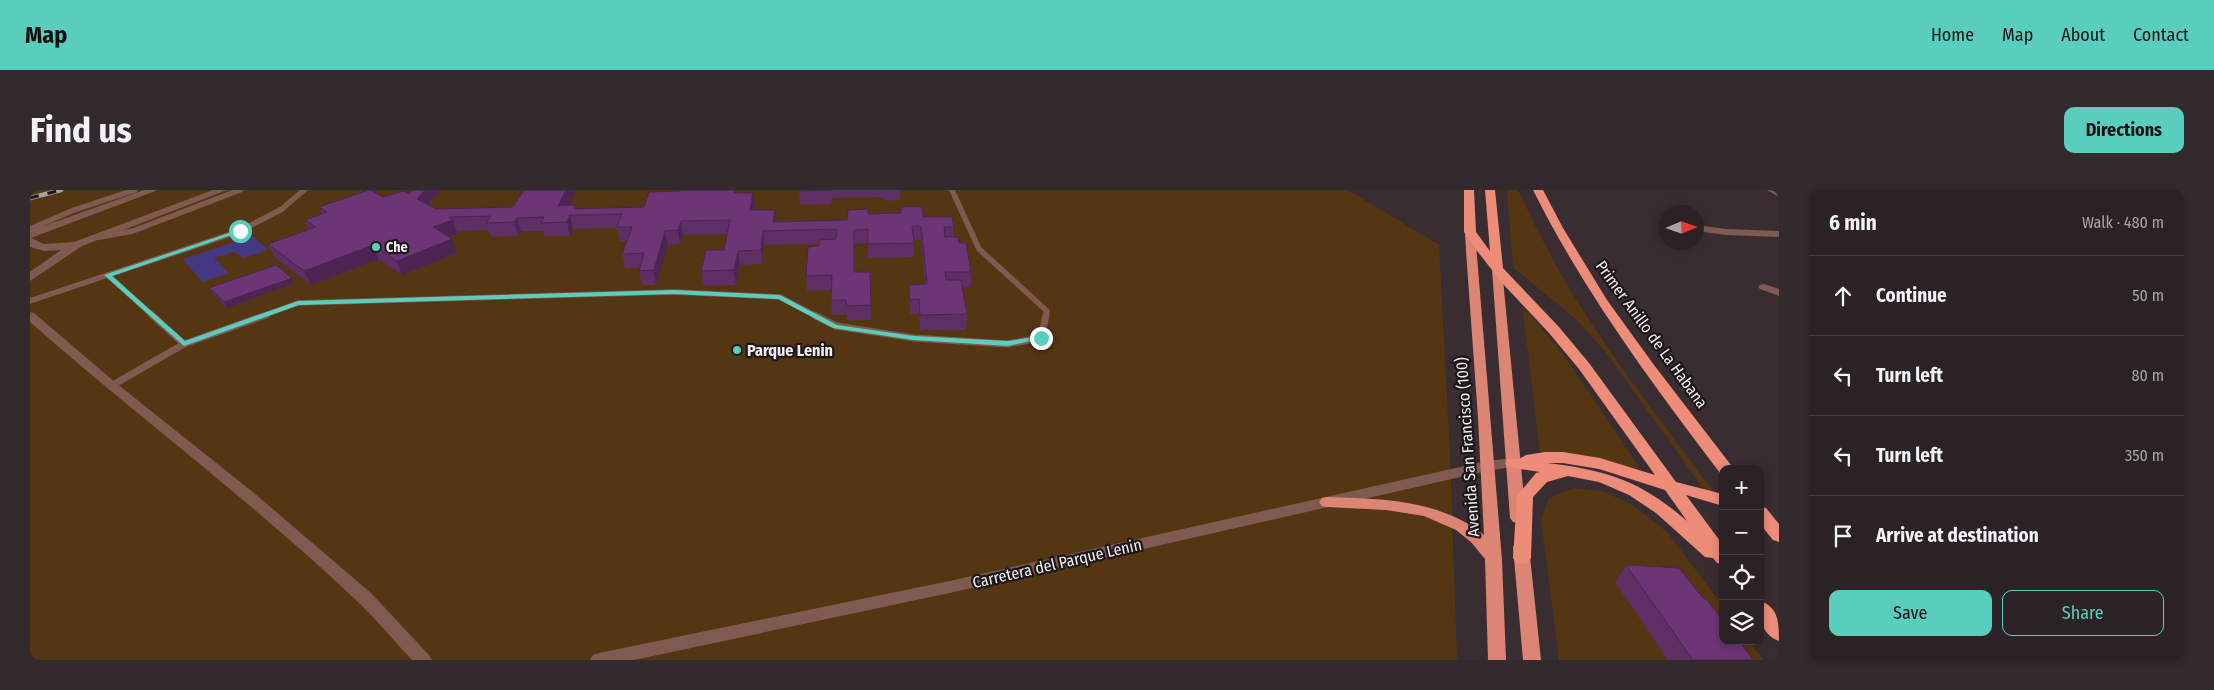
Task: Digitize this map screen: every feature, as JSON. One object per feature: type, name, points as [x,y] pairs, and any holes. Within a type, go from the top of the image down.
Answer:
[{"type":"highway","points":[[1470,190],[1470,232],[1498,269],[1584,366],[1721,555]]},
{"type":"highway","points":[[1490,190],[1532,660]]},
{"type":"highway","name":"Primer Anillo de La Habana","points":[[1538,190],[1562,239],[1617,326],[1723,465]]},
{"type":"highway","name":"Avenida San Francisco (100)","points":[[1470,232],[1472,285],[1482,384],[1494,560],[1497,660]]},
{"type":"highway","points":[[1513,463],[1543,458],[1574,459],[1629,471],[1719,499]]},
{"type":"highway","points":[[1513,463],[1606,478],[1640,493],[1665,512],[1719,560]]},
{"type":"highway","points":[[1522,558],[1525,496],[1542,477],[1570,472]]},
{"type":"highway","points":[[1327,502],[1394,506],[1445,518],[1478,539],[1494,560]]},
{"type":"highway","points":[[1764,517],[1779,537]]},
{"type":"highway","points":[[1764,527],[1779,537]]},
{"type":"highway","points":[[1764,613],[1779,633]]},
{"type":"street","points":[[78,244],[57,248],[42,247],[34,245],[30,238],[43,230],[152,190]]},
{"type":"street","points":[[30,278],[46,264],[78,244],[222,190]]},
{"type":"street","points":[[1772,190],[1779,194]]},
{"type":"street","points":[[1704,229],[1779,234]]},
{"type":"street","points":[[1764,287],[1779,294]]},
{"type":"street","points":[[30,316],[111,386],[249,497],[365,598],[423,660]]},
{"type":"street","name":"Carretera del Parque Lenin","points":[[599,660],[954,586],[1487,466],[1513,463]]},
{"type":"lane","points":[[30,229],[74,210],[135,190]]},
{"type":"lane","points":[[93,238],[133,231],[240,190]]},
{"type":"lane","points":[[30,301],[240,231],[282,209],[304,190]]},
{"type":"lane","points":[[111,386],[184,344],[298,303],[674,292],[780,297],[836,326],[914,338],[1008,344],[1041,338],[1047,311],[979,249],[952,190]]},
{"type":"lane","points":[[108,275],[184,344]]},
{"type":"shaded area","name":"Parque Lenin","points":[[30,190],[1348,190],[1439,245],[1450,454],[1457,660],[30,660]]},
{"type":"shaded area","points":[[1507,190],[1518,190],[1553,261],[1593,326],[1626,374],[1713,491],[1705,491],[1608,355],[1578,321],[1513,267]]},
{"type":"shaded area","points":[[253,236],[268,250],[244,258],[234,252],[214,258],[229,273],[202,282],[183,259]]},
{"type":"shaded area","points":[[1523,311],[1528,312],[1563,354],[1639,467],[1628,467],[1588,456],[1540,452]]},
{"type":"shaded area","points":[[1573,488],[1603,491],[1634,506],[1667,532],[1719,601],[1719,645],[1752,645],[1763,660],[1559,660],[1541,520],[1549,498]]},
{"type":"building","points":[[369,190],[383,197],[403,191],[409,194],[413,190],[425,190],[417,199],[436,209],[513,207],[524,190],[566,190],[558,206],[575,205],[574,209],[644,207],[649,192],[734,190],[734,193],[753,193],[750,210],[775,210],[773,222],[847,220],[848,210],[868,209],[868,214],[901,213],[901,207],[922,207],[923,217],[952,217],[954,227],[944,227],[945,237],[958,237],[959,243],[966,243],[971,272],[945,272],[946,280],[961,280],[967,314],[920,315],[919,299],[910,300],[909,285],[927,284],[921,226],[912,226],[914,243],[868,244],[868,229],[854,230],[854,272],[870,272],[871,305],[847,306],[846,300],[831,300],[832,275],[806,276],[808,247],[819,246],[819,240],[836,239],[837,229],[763,231],[761,250],[738,251],[734,270],[701,271],[706,250],[724,250],[730,220],[681,221],[678,230],[665,231],[654,270],[639,271],[644,253],[622,254],[632,227],[617,227],[622,214],[570,215],[567,222],[541,223],[544,217],[517,218],[514,222],[486,223],[491,216],[449,217],[453,220],[433,227],[452,239],[397,261],[373,245],[304,271],[268,244],[316,227],[305,220],[327,212],[319,207]]},
{"type":"building","points":[[799,190],[831,190],[799,191]]},
{"type":"building","points":[[276,265],[292,278],[224,302],[209,288]]},
{"type":"building","points":[[1626,565],[1679,568],[1719,615],[1719,645],[1742,645],[1753,660],[1693,660]]},
{"type":"railway","points":[[30,198],[61,190]]},
{"type":"place","name":"Che","points":[[376,247]]},
{"type":"place","name":"Parque Lenin","points":[[737,350]]},
{"type":"route","points":[[240,231],[108,275],[184,344],[298,303],[674,292],[780,297],[836,326],[914,338],[1008,344],[1041,338]]}]
